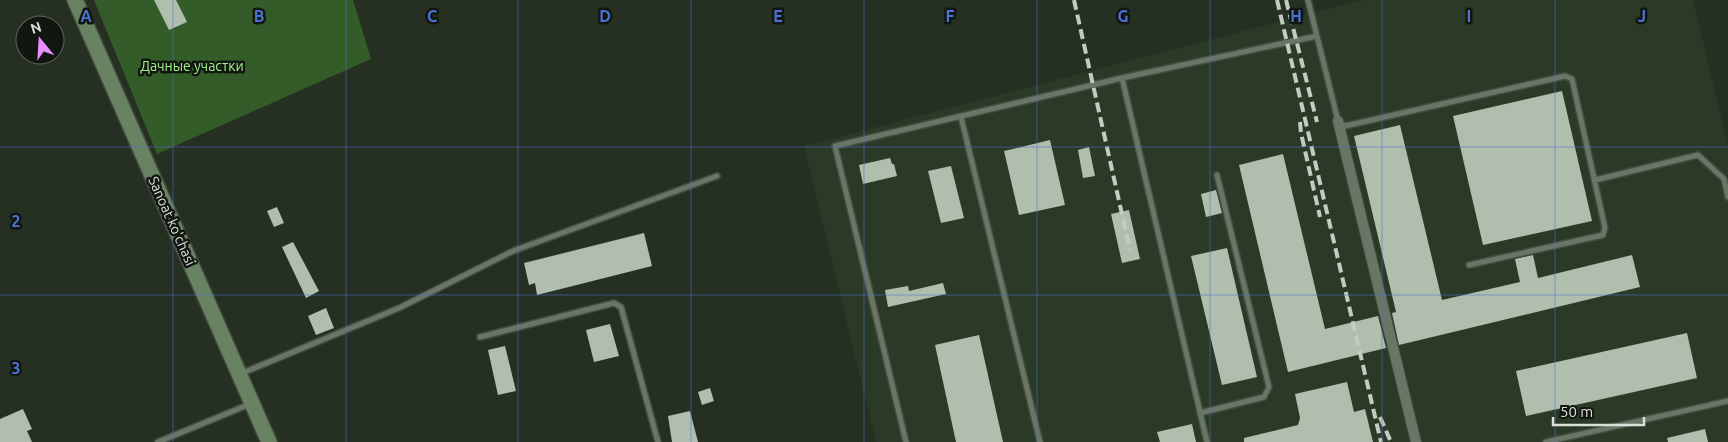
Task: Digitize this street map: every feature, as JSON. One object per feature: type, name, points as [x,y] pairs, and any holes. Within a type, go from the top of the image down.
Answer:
[{"type":"main road","name":"Sanoat ko'chasi","points":[[75,0],[269,442]]},
{"type":"street","points":[[1338,121],[1416,442]]},
{"type":"lane","points":[[1308,0],[1338,121],[1345,126],[1565,76],[1572,79],[1606,228],[1603,235],[1469,265]]},
{"type":"lane","points":[[906,442],[835,146],[1122,78],[1317,36]]},
{"type":"lane","points":[[1122,78],[1207,442]]},
{"type":"lane","points":[[961,117],[1040,442]]},
{"type":"lane","points":[[1595,180],[1698,155],[1724,179],[1728,197]]},
{"type":"lane","points":[[1200,413],[1264,397],[1269,387],[1217,175]]},
{"type":"lane","points":[[239,374],[399,308],[513,251],[717,176]]},
{"type":"lane","points":[[480,337],[614,302],[621,307],[658,442]]},
{"type":"lane","points":[[1546,442],[1728,401]]},
{"type":"lane","points":[[158,442],[252,403]]},
{"type":"lane","points":[[1575,435],[1576,442]]},
{"type":"shaded area","points":[[1362,0],[1693,0],[1728,146],[1728,442],[876,442],[804,146]]},
{"type":"green space","name":"Дачные участки","points":[[94,0],[353,0],[371,59],[157,154]]},
{"type":"building","points":[[154,0],[176,0],[187,22],[169,30]]},
{"type":"building","points":[[1562,91],[1592,221],[1483,245],[1453,116]]},
{"type":"building","points":[[1400,125],[1442,300],[1520,282],[1515,259],[1533,255],[1538,278],[1632,255],[1640,287],[1399,345],[1392,313],[1396,312],[1354,136]]},
{"type":"building","points":[[1050,140],[1065,205],[1019,215],[1004,151]]},
{"type":"building","points":[[1089,147],[1095,176],[1083,178],[1078,150]]},
{"type":"building","points":[[1283,154],[1325,329],[1378,316],[1386,348],[1288,372],[1239,165]]},
{"type":"building","points":[[890,158],[892,164],[894,164],[897,176],[863,184],[859,165]]},
{"type":"building","points":[[951,166],[964,218],[941,223],[928,171]]},
{"type":"building","points":[[1216,190],[1222,213],[1206,217],[1201,194]]},
{"type":"building","points":[[277,207],[284,223],[274,227],[267,211]]},
{"type":"building","points":[[1129,210],[1140,259],[1122,263],[1111,214]]},
{"type":"building","points":[[644,233],[652,266],[537,295],[535,283],[529,285],[524,263]]},
{"type":"building","points":[[293,242],[319,291],[306,298],[282,247]]},
{"type":"building","points":[[1227,248],[1257,377],[1222,385],[1191,256]]},
{"type":"building","points":[[943,283],[946,294],[888,307],[885,290],[908,286],[909,291]]},
{"type":"building","points":[[326,308],[334,328],[316,335],[308,316]]},
{"type":"building","points":[[610,324],[619,356],[594,362],[586,330]]},
{"type":"building","points":[[1687,333],[1697,378],[1526,416],[1516,371]]},
{"type":"building","points":[[979,335],[1003,442],[956,442],[935,345]]},
{"type":"building","points":[[505,346],[516,391],[498,395],[488,350]]},
{"type":"building","points":[[1347,382],[1354,412],[1365,409],[1373,442],[1244,442],[1244,438],[1298,425],[1300,418],[1295,394]]},
{"type":"building","points":[[710,388],[714,401],[702,405],[698,392]]},
{"type":"building","points":[[23,409],[32,429],[27,431],[32,442],[0,442],[0,419]]},
{"type":"building","points":[[690,411],[698,442],[672,442],[668,416]]},
{"type":"building","points":[[1192,424],[1196,442],[1160,442],[1157,432]]},
{"type":"building","points":[[1705,429],[1708,442],[1668,442],[1667,438]]},
{"type":"railway","points":[[1074,0],[1130,250]]},
{"type":"railway","points":[[1277,0],[1381,442]]},
{"type":"railway","points":[[1286,0],[1317,122]]},
{"type":"railway","points":[[1300,122],[1320,217]]},
{"type":"railway","points":[[1380,417],[1391,442]]}]
